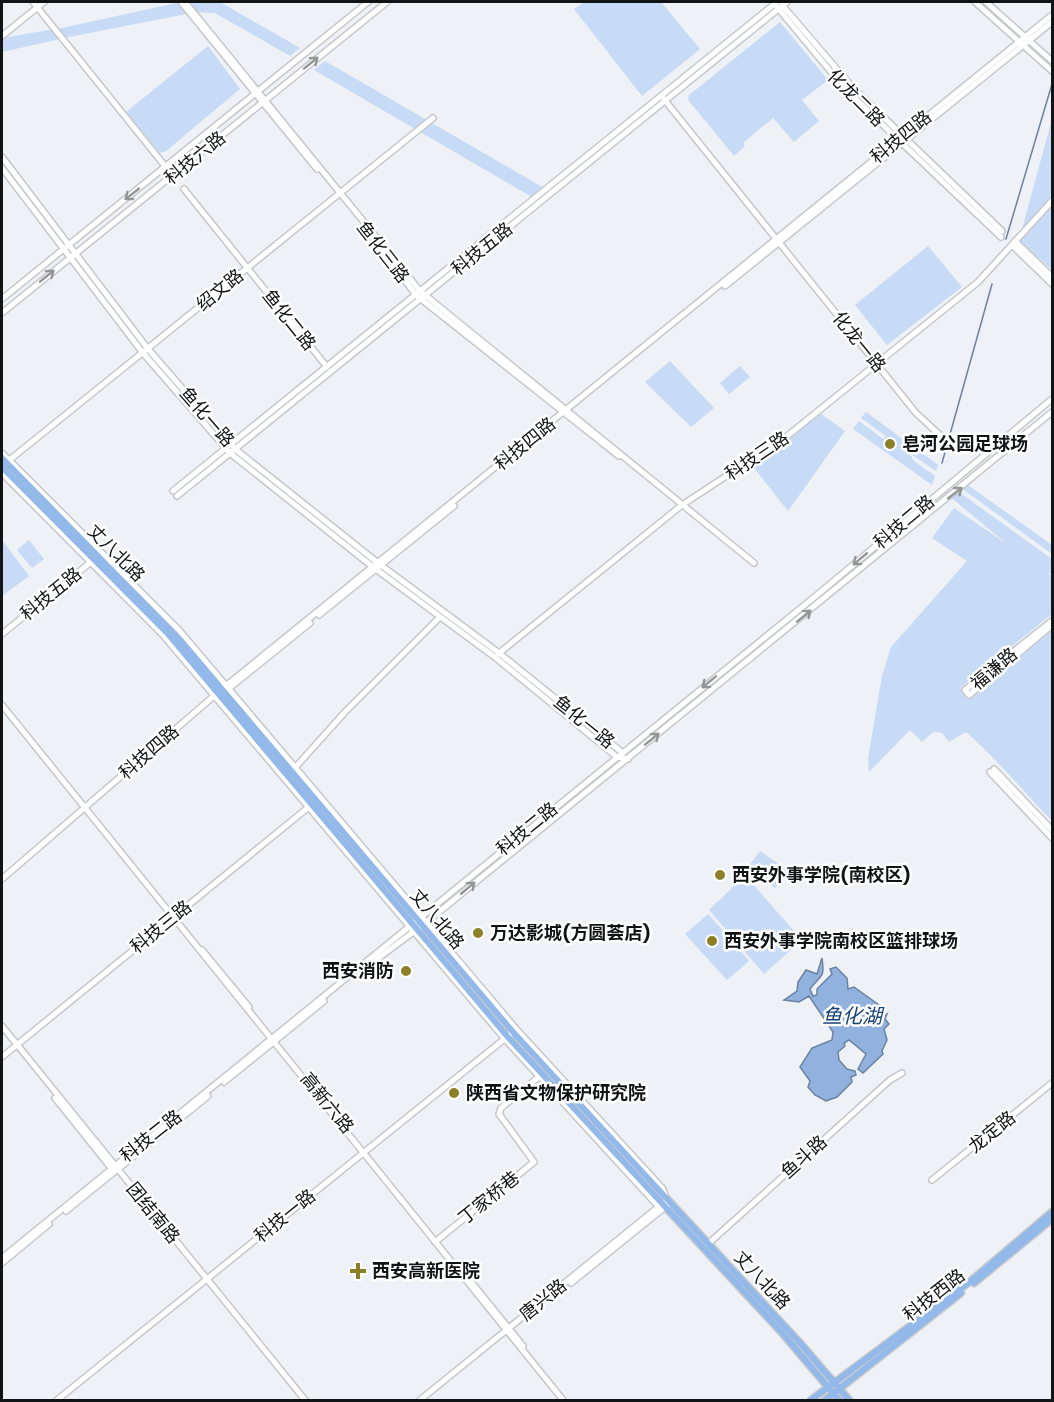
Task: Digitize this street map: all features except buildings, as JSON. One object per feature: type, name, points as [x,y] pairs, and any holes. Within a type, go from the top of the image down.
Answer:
[{"type":"main road","name":"丈八北路","points":[[4,466],[96,558],[221,693],[417,924],[541,1076],[664,1204],[708,1244],[849,1401]]},
{"type":"main road","name":"丈八北路","points":[[221,693],[293,769],[315,803]]},
{"type":"main road","name":"丈八北路","points":[[508,1035],[784,1335],[828,1388],[836,1389]]},
{"type":"main road","name":"科技西路","points":[[836,1389],[1053,1212]]},
{"type":"main road","name":"科技西路","points":[[836,1389],[1053,1219]]},
{"type":"main road","points":[[812,1401],[828,1388]]},
{"type":"main road","name":"丈八北路","points":[[836,1389],[839,1401]]},
{"type":"main road","points":[[825,1401],[836,1389]]},
{"type":"street","name":"鱼化三路","points":[[183,2],[421,295],[609,450],[626,460],[754,563]]},
{"type":"street","name":"科技六路","points":[[2,298],[368,2]]},
{"type":"street","points":[[975,2],[1053,71]]},
{"type":"street","points":[[986,2],[1053,61]]},
{"type":"street","points":[[2,34],[38,3],[173,176]]},
{"type":"street","name":"科技六路","points":[[2,313],[383,3]]},
{"type":"street","name":"科技五路","points":[[175,494],[779,3]]},
{"type":"street","name":"化龙二路","points":[[779,3],[838,72],[903,140],[1001,234]]},
{"type":"street","name":"科技四路","points":[[2,881],[221,693],[903,140],[1053,15]]},
{"type":"street","name":"科技四路","points":[[1041,27],[1053,22]]},
{"type":"street","name":"化龙一路","points":[[662,99],[916,413],[942,437]]},
{"type":"street","name":"绍文路","points":[[4,466],[433,118]]},
{"type":"street","name":"鱼化一路","points":[[2,157],[66,246]]},
{"type":"street","name":"鱼化一路","points":[[2,168],[66,246],[145,351],[231,449],[440,617],[497,655]]},
{"type":"street","name":"鱼化二路","points":[[184,189],[327,367]]},
{"type":"street","points":[[1014,243],[1053,201]]},
{"type":"street","points":[[1014,243],[1053,277]]},
{"type":"street","points":[[1014,243],[1053,284]]},
{"type":"street","name":"科技三路","points":[[497,655],[682,505],[786,437],[978,282],[1014,243]]},
{"type":"street","name":"科技五路","points":[[231,449],[327,367],[395,316]]},
{"type":"street","name":"科技二路","points":[[417,924],[1053,399]]},
{"type":"street","name":"科技二路","points":[[2,1258],[417,924],[628,759],[1053,412]]},
{"type":"street","points":[[2,453],[4,466],[96,558],[179,630],[221,693]]},
{"type":"street","name":"科技五路","points":[[2,634],[96,558]]},
{"type":"street","name":"鱼化一路","points":[[377,566],[497,655],[620,755],[628,759]]},
{"type":"street","points":[[293,769],[346,711],[440,617]]},
{"type":"street","name":"福谦路","points":[[1053,623],[969,695],[965,690],[1053,623]]},
{"type":"street","name":"高新六路","points":[[2,705],[565,1401]]},
{"type":"street","points":[[1053,830],[992,770],[1053,838]]},
{"type":"street","points":[[315,803],[508,1035]]},
{"type":"street","name":"科技三路","points":[[2,1057],[315,803]]},
{"type":"street","points":[[417,924],[663,1189],[664,1204]]},
{"type":"street","name":"团结南路","points":[[2,1026],[66,1115],[114,1168]]},
{"type":"street","name":"团结南路","points":[[2,1032],[305,1401]]},
{"type":"street","name":"科技一路","points":[[57,1401],[508,1035]]},
{"type":"street","name":"鱼斗路","points":[[708,1244],[890,1080],[902,1073]]},
{"type":"street","name":"丁家桥巷","points":[[436,1241],[534,1162],[499,1114],[501,1108],[541,1076]]},
{"type":"street","name":"龙定路","points":[[932,1180],[1053,1083]]},
{"type":"street","name":"科技二路","points":[[2,1263],[114,1168]]},
{"type":"street","name":"唐兴路","points":[[420,1401],[664,1204]]},
{"type":"street","name":"团结南路","points":[[206,1280],[300,1401]]},
{"type":"street","name":"唐兴路","points":[[425,1401],[508,1330]]},
{"type":"shaded area","points":[[181,2],[192,13],[64,38],[57,29]]},
{"type":"shaded area","points":[[187,2],[220,2],[300,48],[290,56],[215,13],[195,12]]},
{"type":"shaded area","points":[[584,2],[661,2],[700,49],[642,96],[574,9]]},
{"type":"shaded area","points":[[780,22],[828,80],[802,100],[819,121],[794,142],[773,118],[743,143],[745,146],[734,156],[689,101],[688,96]]},
{"type":"shaded area","points":[[54,29],[60,39],[2,52],[3,38]]},
{"type":"shaded area","points":[[208,46],[240,89],[166,151],[160,153],[126,112]]},
{"type":"shaded area","points":[[325,61],[544,188],[532,197],[314,70]]},
{"type":"shaded area","points":[[1052,119],[1052,270],[1019,240]]},
{"type":"shaded area","points":[[928,246],[962,287],[887,345],[855,305]]},
{"type":"shaded area","points":[[670,361],[714,408],[691,427],[645,382]]},
{"type":"shaded area","points":[[740,366],[750,377],[729,394],[720,383]]},
{"type":"shaded area","points":[[866,412],[938,465],[936,471],[908,452],[915,462],[935,476],[932,485],[853,429],[859,421],[883,439],[886,436],[861,418]]},
{"type":"shaded area","points":[[821,414],[845,431],[788,511],[751,464]]},
{"type":"shaded area","points":[[965,483],[1052,545],[1052,554],[960,487]]},
{"type":"shaded area","points":[[956,490],[1052,559],[1052,575],[1046,571],[1052,577],[1052,614],[960,688],[968,699],[1052,630],[1052,821],[966,732],[949,742],[942,733],[933,732],[922,742],[910,730],[869,772],[868,759],[882,676],[891,647],[967,561],[932,538],[954,508],[1007,544],[949,496]]},
{"type":"shaded area","points":[[2,540],[29,576],[2,596]]},
{"type":"shaded area","points":[[29,540],[44,559],[32,568],[17,550]]},
{"type":"shaded area","points":[[760,851],[789,871],[775,888],[748,867]]},
{"type":"shaded area","points":[[752,883],[802,940],[764,974],[709,910],[735,885]]},
{"type":"shaded area","name":"西安外事学院南校区篮排球场","points":[[708,914],[739,948],[737,950],[739,949],[749,961],[727,980],[685,934]]},
{"type":"water","name":"鱼化湖","points":[[822,958],[822,973],[810,989],[813,996],[817,995],[817,989],[832,974],[830,969],[836,967],[847,978],[848,989],[854,987],[883,1008],[879,1013],[882,1017],[887,1014],[885,1019],[889,1024],[884,1029],[887,1040],[883,1054],[863,1073],[858,1069],[866,1054],[849,1040],[844,1043],[845,1046],[838,1052],[839,1060],[847,1069],[855,1071],[856,1075],[851,1077],[852,1082],[837,1097],[826,1101],[815,1095],[808,1087],[810,1081],[800,1067],[812,1048],[832,1040],[833,1032],[809,996],[799,1002],[784,1000],[797,991],[798,982],[806,970],[817,974]]},
{"type":"waterway","points":[[1006,239],[1052,84]]},
{"type":"waterway","points":[[942,463],[992,284]]},
{"type":"place","name":"皂河公园足球场","points":[[890,444]]},
{"type":"place","name":"西安外事学院(南校区)","points":[[720,875]]},
{"type":"place","name":"万达影城(方圆荟店)","points":[[478,933]]},
{"type":"place","name":"西安外事学院南校区篮排球场","points":[[712,941]]},
{"type":"place","name":"西安消防","points":[[406,971]]},
{"type":"place","name":"陕西省文物保护研究院","points":[[454,1093]]},
{"type":"place","name":"西安高新医院","points":[[358,1271]]}]
